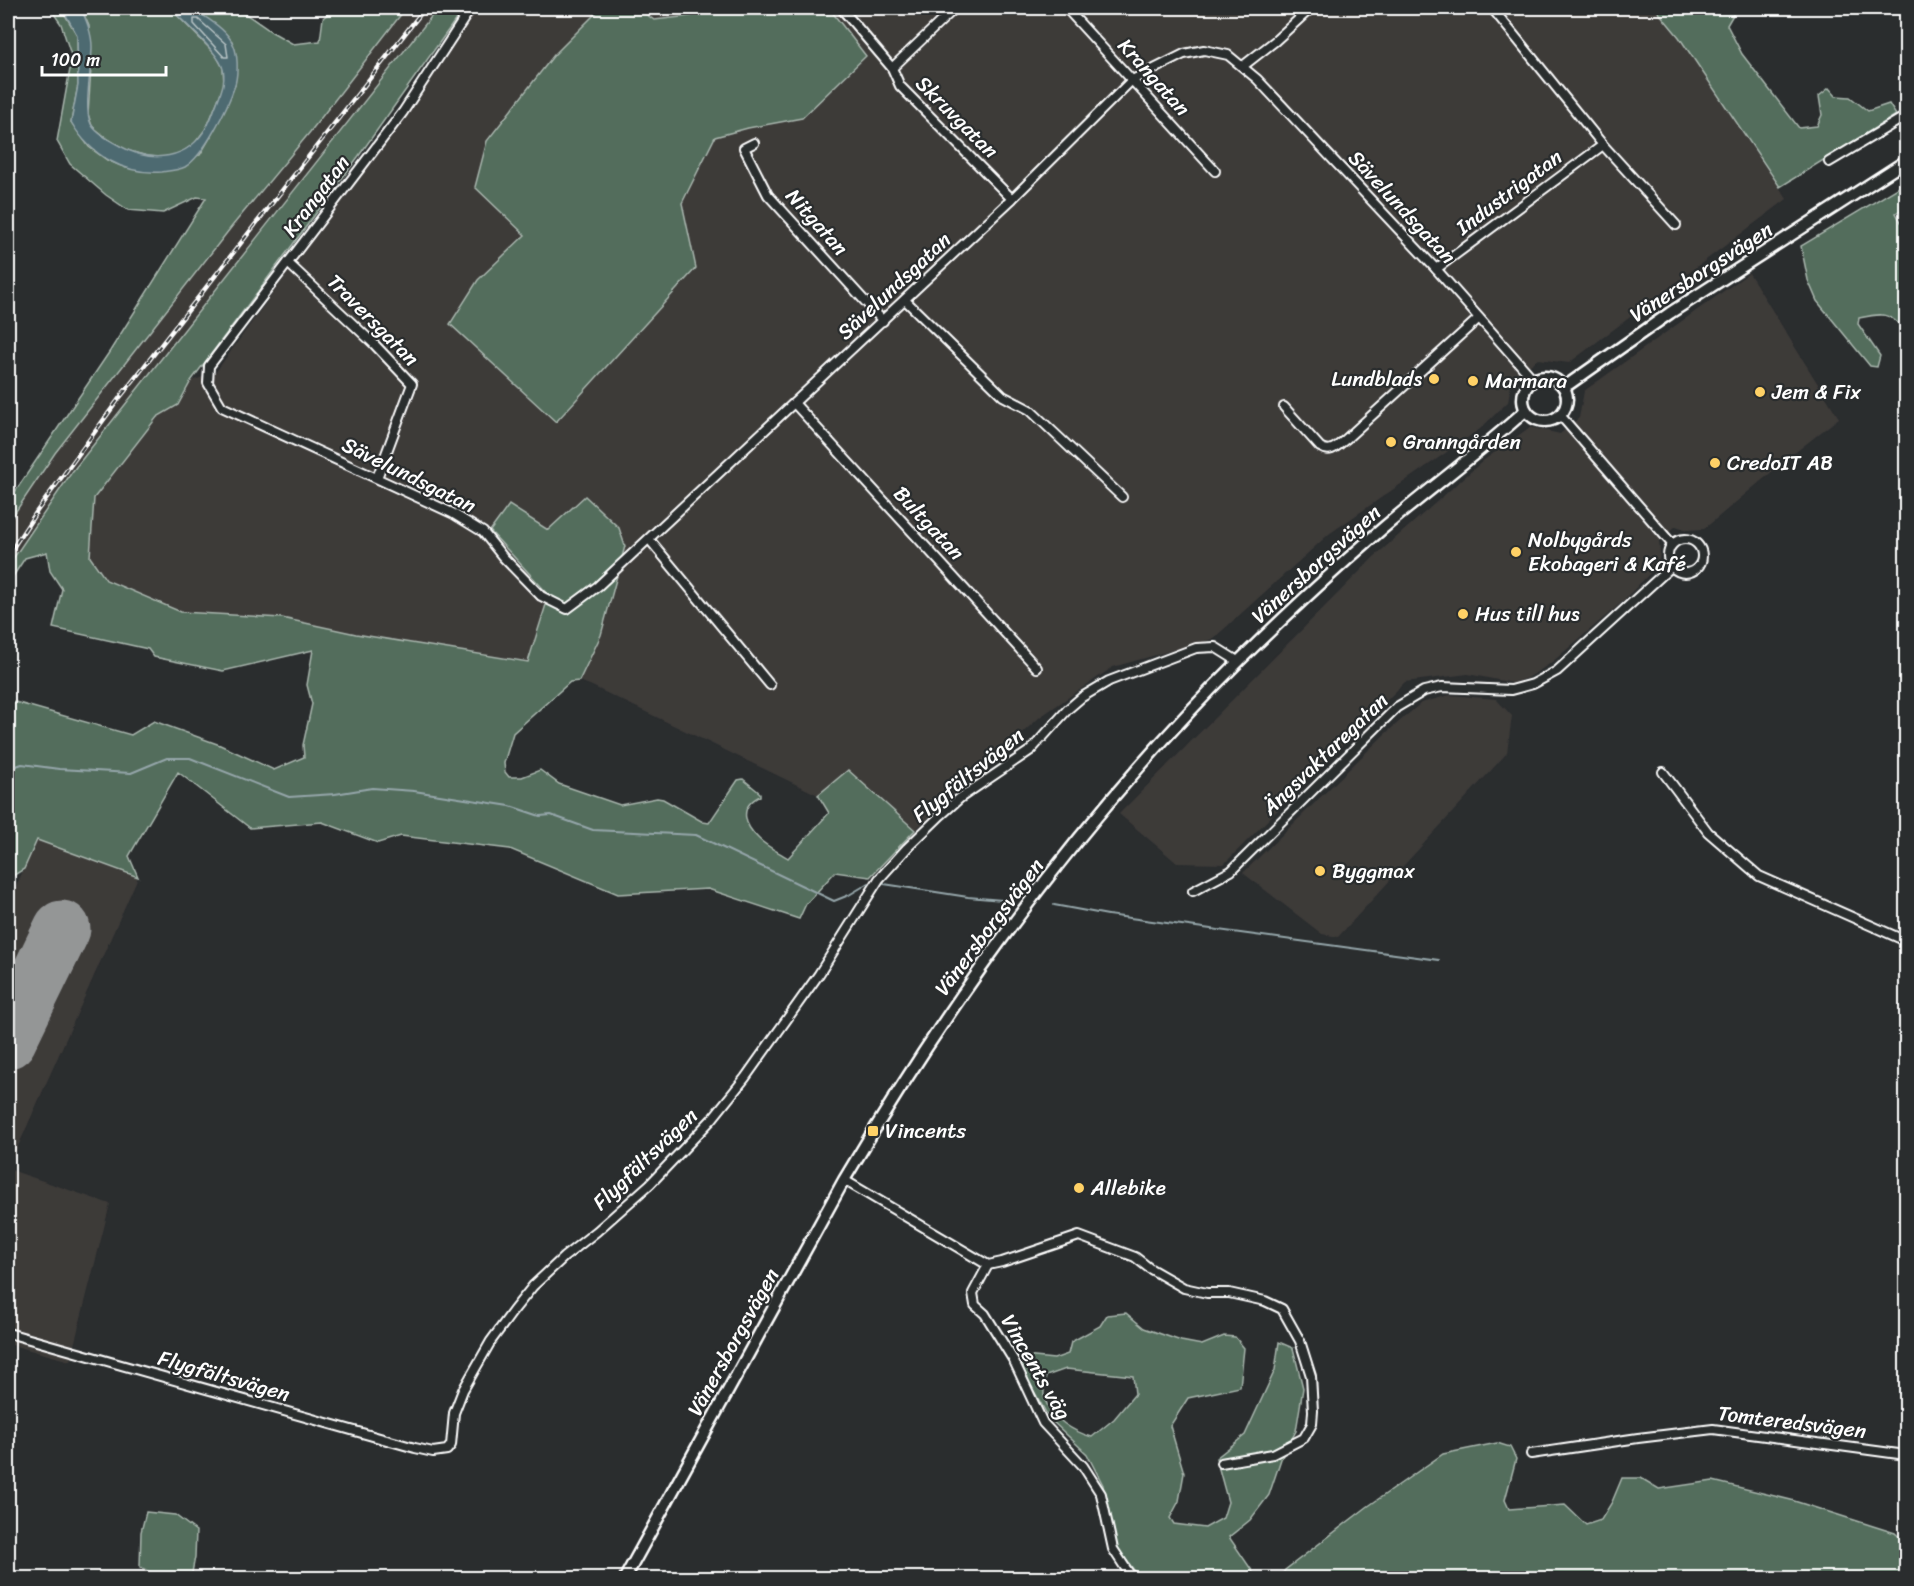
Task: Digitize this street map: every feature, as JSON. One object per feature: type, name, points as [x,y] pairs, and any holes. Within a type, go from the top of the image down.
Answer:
[{"type":"main road","name":"Vänersborgsvägen","points":[[1563,386],[1671,313],[1906,161]]},
{"type":"main road","name":"Vänersborgsvägen","points":[[1801,230],[1906,168]]},
{"type":"main road","points":[[1550,378],[1563,386],[1567,401],[1560,415],[1552,420],[1542,421],[1533,417],[1526,410],[1525,392],[1534,380],[1550,378]]},
{"type":"main road","name":"Vänersborgsvägen","points":[[626,1578],[844,1180],[912,1068],[1016,919],[1101,812],[1239,662],[1380,531],[1526,410]]},
{"type":"street","name":"Krangatan","points":[[222,407],[208,383],[209,366],[403,112],[471,8]]},
{"type":"street","points":[[841,8],[892,68]]},
{"type":"street","name":"Skruvgatan","points":[[955,8],[892,68],[900,86],[1012,199]]},
{"type":"street","name":"Krangatan","points":[[1066,8],[1215,171]]},
{"type":"street","points":[[1243,66],[1311,8]]},
{"type":"street","points":[[1492,8],[1604,145],[1676,225]]},
{"type":"street","name":"Sävelundsgatan","points":[[222,407],[452,513],[483,532],[541,596],[567,609],[598,586],[883,321],[1012,199],[1132,80],[1184,54],[1204,50],[1228,55],[1257,79],[1436,269],[1534,380]]},
{"type":"street","points":[[1829,162],[1906,116]]},
{"type":"street","name":"Nitgatan","points":[[754,142],[744,148],[768,195],[883,321]]},
{"type":"street","name":"Industrigatan","points":[[1436,269],[1604,145]]},
{"type":"street","name":"Traversgatan","points":[[288,263],[374,344],[412,384],[377,478]]},
{"type":"street","points":[[905,300],[1003,396],[1030,410],[1122,497]]},
{"type":"street","points":[[1284,407],[1320,447],[1332,450],[1479,318]]},
{"type":"street","name":"Bultgatan","points":[[794,403],[1037,668]]},
{"type":"street","points":[[1560,415],[1672,544]]},
{"type":"street","points":[[649,539],[770,685]]},
{"type":"street","points":[[1679,539],[1691,540],[1700,547],[1702,556],[1699,566],[1690,572],[1678,572],[1671,567],[1667,555],[1672,544],[1679,539]]},
{"type":"street","name":"Ängsvaktaregatan","points":[[1193,891],[1232,871],[1397,707],[1424,691],[1442,687],[1511,690],[1533,684],[1557,671],[1671,567]]},
{"type":"street","name":"Flygfältsvägen","points":[[8,1333],[415,1448],[433,1452],[447,1450],[451,1445],[454,1413],[463,1390],[491,1341],[513,1311],[533,1286],[650,1184],[712,1119],[745,1078],[819,974],[879,879],[941,814],[960,798],[1031,750],[1068,709],[1082,697],[1109,681],[1196,648],[1215,647],[1239,662]]},
{"type":"street","points":[[1663,772],[1708,832],[1759,876],[1906,941]]},
{"type":"street","points":[[844,1180],[988,1265],[1079,1236],[1135,1257],[1149,1268],[1184,1288],[1207,1293],[1229,1293],[1265,1301],[1282,1309],[1300,1341],[1311,1376],[1312,1424],[1304,1438],[1273,1454],[1221,1463]]},
{"type":"street","name":"Vincents väg","points":[[988,1265],[973,1293],[975,1305],[985,1314],[1014,1361],[1043,1424],[1083,1466],[1101,1494],[1113,1549],[1132,1578]]},
{"type":"street","name":"Tomteredsvägen","points":[[1531,1454],[1713,1429],[1906,1455]]},
{"type":"shaded area","points":[[406,8],[438,8],[72,472],[8,566],[8,523],[55,453]]},
{"type":"shaded area","points":[[476,8],[606,8],[600,9],[475,187],[525,235],[478,280],[696,268],[682,203],[715,137],[748,128],[866,56],[829,8],[1655,8],[1679,37],[1787,199],[1569,363],[1538,359],[1512,379],[1508,402],[1480,429],[1329,534],[1213,639],[1113,667],[1040,717],[915,830],[848,770],[818,795],[579,681],[601,635],[611,597],[531,574],[549,595],[528,662],[356,634],[282,618],[181,612],[106,580],[90,557],[94,498],[157,417],[178,405],[191,381],[215,373]]},
{"type":"shaded area","points":[[638,8],[716,8],[690,16],[653,21]]},
{"type":"shaded area","points":[[1749,273],[1839,418],[1704,529],[1687,530],[1676,526],[1659,541],[1658,565],[1620,604],[1551,663],[1528,678],[1513,683],[1468,674],[1405,682],[1224,864],[1177,863],[1119,814],[1374,557],[1484,460],[1530,427],[1560,434],[1579,418],[1584,391]]},
{"type":"shaded area","points":[[1450,695],[1496,699],[1512,716],[1507,753],[1338,937],[1322,934],[1243,873],[1386,733],[1421,703]]},
{"type":"shaded area","points":[[37,840],[138,877],[8,1169],[8,904]]},
{"type":"shaded area","points":[[8,1169],[110,1204],[70,1361],[8,1344]]},
{"type":"green space","points":[[50,8],[61,8],[77,35],[78,85],[71,122],[89,147],[107,160],[126,168],[200,155],[235,85],[232,41],[192,8],[243,8],[243,12],[293,44],[320,41],[323,18],[334,8],[406,8],[55,453],[8,523],[8,502],[110,351],[206,198],[197,197],[163,213],[128,210],[106,195],[70,164],[57,141],[72,58],[61,24]]},
{"type":"green space","points":[[81,8],[170,8],[216,55],[223,68],[224,85],[207,127],[194,144],[166,158],[147,156],[126,150],[92,126],[88,114],[91,68],[89,26]]},
{"type":"green space","points":[[438,8],[464,8],[358,157],[191,381],[178,405],[157,417],[94,498],[90,557],[106,580],[181,612],[282,618],[356,634],[528,662],[549,595],[490,531],[509,505],[548,530],[585,496],[619,528],[625,546],[601,635],[579,681],[570,682],[513,733],[504,763],[505,772],[509,777],[522,777],[540,770],[559,784],[620,805],[657,798],[663,799],[703,822],[709,823],[738,780],[743,779],[760,793],[760,796],[748,805],[746,811],[750,828],[762,842],[788,858],[829,813],[818,795],[848,770],[915,830],[870,877],[835,872],[806,904],[799,919],[708,889],[618,894],[510,849],[401,836],[378,843],[322,822],[250,828],[178,772],[129,856],[138,877],[37,840],[24,869],[8,879],[8,700],[131,735],[154,721],[220,745],[274,770],[304,757],[303,745],[312,704],[307,685],[313,650],[223,671],[154,657],[148,649],[53,628],[62,589],[50,571],[47,552],[25,558],[8,584],[8,566],[72,472]]},
{"type":"green space","points":[[638,8],[654,20],[690,16],[716,8],[829,8],[866,56],[802,118],[715,137],[682,203],[696,268],[556,422],[450,324],[478,280],[525,235],[475,187],[487,141],[554,55],[600,9]]},
{"type":"green space","points":[[1655,8],[1755,8],[1734,13],[1727,25],[1742,54],[1799,128],[1817,126],[1822,115],[1819,96],[1829,88],[1836,96],[1850,97],[1868,111],[1889,104],[1896,115],[1780,187],[1679,37]]},
{"type":"green space","points":[[1906,183],[1906,206],[1896,213],[1906,231],[1906,330],[1885,315],[1859,318],[1858,324],[1880,356],[1877,367],[1870,366],[1817,301],[1808,280],[1801,246]]},
{"type":"green space","points":[[1126,1313],[1144,1328],[1181,1341],[1202,1345],[1224,1336],[1235,1337],[1244,1348],[1240,1387],[1188,1398],[1170,1426],[1184,1473],[1179,1501],[1170,1518],[1174,1524],[1205,1528],[1223,1518],[1228,1502],[1216,1458],[1245,1435],[1275,1370],[1279,1342],[1293,1348],[1303,1388],[1296,1431],[1281,1459],[1269,1495],[1250,1520],[1229,1537],[1257,1578],[1140,1578],[1112,1541],[1103,1485],[1087,1454],[1049,1418],[1014,1355],[1054,1359],[1068,1354],[1071,1342],[1100,1326],[1107,1315]],"holes":[[[1066,1369],[1133,1376],[1135,1394],[1114,1419],[1092,1437],[1078,1432],[1058,1419],[1044,1398],[1046,1376]]]},
{"type":"green space","points":[[1497,1443],[1510,1447],[1516,1459],[1505,1500],[1509,1509],[1565,1505],[1586,1525],[1601,1520],[1622,1478],[1641,1478],[1659,1489],[1713,1481],[1791,1500],[1895,1533],[1906,1543],[1906,1578],[1280,1578],[1285,1570],[1367,1507],[1443,1454]]},
{"type":"green space","points":[[146,1512],[175,1515],[196,1531],[191,1578],[156,1578],[140,1567],[141,1532]]},
{"type":"water","points":[[62,8],[81,8],[90,32],[92,47],[88,108],[91,124],[100,134],[132,152],[157,157],[180,152],[199,137],[208,124],[224,81],[222,66],[218,59],[170,8],[192,8],[228,35],[237,56],[235,85],[227,106],[207,142],[200,153],[185,167],[162,172],[134,170],[109,161],[79,134],[71,122],[78,85],[77,35]]},
{"type":"waterway","points":[[8,769],[22,764],[59,769],[131,773],[167,758],[190,758],[289,797],[335,794],[372,788],[414,791],[510,806],[540,816],[551,815],[593,830],[696,835],[834,901],[869,883]]},
{"type":"waterway","points":[[884,884],[1002,900]]},
{"type":"waterway","points":[[1054,905],[1108,915],[1439,960]]},
{"type":"runway","points":[[8,1040],[62,929]]},
{"type":"railway","points":[[8,555],[37,511],[121,396],[425,8]]},
{"type":"place","name":"Lundblads","points":[[1434,379]]},
{"type":"place","name":"Marmara","points":[[1473,381]]},
{"type":"place","name":"Jem & Fix","points":[[1760,392]]},
{"type":"place","name":"Granngården","points":[[1391,442]]},
{"type":"place","name":"CredoIT AB","points":[[1715,463]]},
{"type":"place","name":"Nolbygårds Ekobageri & Kafé","points":[[1516,552]]},
{"type":"place","name":"Hus till hus","points":[[1463,614]]},
{"type":"place","name":"Byggmax","points":[[1320,871]]},
{"type":"place","name":"Vincents","points":[[873,1131]]},
{"type":"place","name":"Allebike","points":[[1079,1188]]}]
